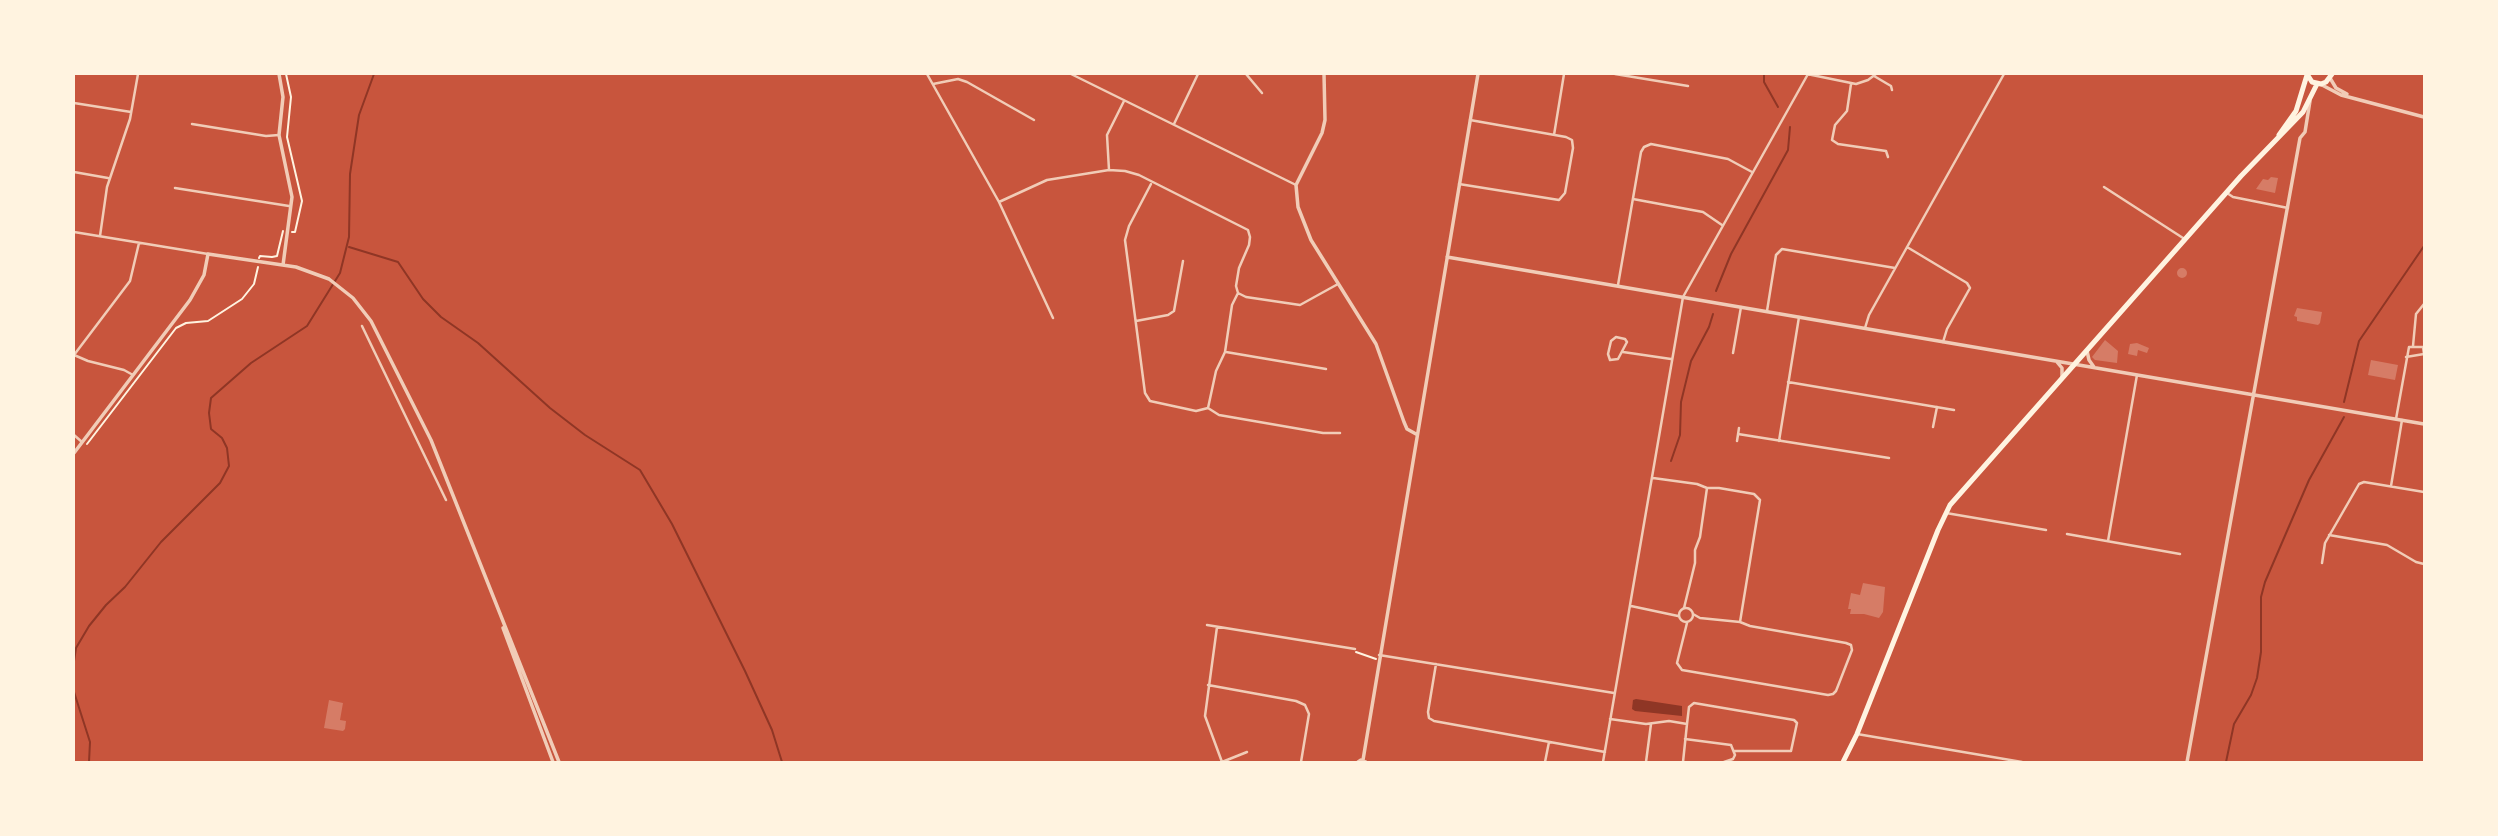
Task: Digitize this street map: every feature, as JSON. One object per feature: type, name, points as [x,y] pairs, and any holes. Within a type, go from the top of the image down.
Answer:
[{"type":"main road","points":[[2307,74],[2310,80],[2319,84]]},
{"type":"main road","points":[[2279,135],[2281,128],[2296,111],[2307,74]]},
{"type":"main road","points":[[1843,762],[1857,734],[1946,513],[1956,498],[2279,135],[2303,112],[2319,84],[2331,75]]},
{"type":"street","points":[[100,236],[110,178],[131,112],[138,74]]},
{"type":"street","points":[[279,74],[283,97],[279,135],[292,206],[283,265]]},
{"type":"street","points":[[927,74],[999,202],[1053,318]]},
{"type":"street","points":[[1071,74],[1296,185]]},
{"type":"street","points":[[1173,125],[1198,74]]},
{"type":"street","points":[[1246,74],[1262,93]]},
{"type":"street","points":[[1324,74],[1324,128],[1296,185],[1296,197],[1306,230],[1377,344],[1407,429],[1417,434]]},
{"type":"street","points":[[1362,762],[1478,74]]},
{"type":"street","points":[[1554,135],[1564,74]]},
{"type":"street","points":[[1615,74],[1688,86]]},
{"type":"street","points":[[1648,79],[1649,74]]},
{"type":"street","points":[[1603,762],[1683,297],[1807,74],[1852,84],[1861,83],[1875,75],[1891,88],[1895,83]]},
{"type":"street","points":[[1866,328],[1869,315],[2004,74]]},
{"type":"street","points":[[2331,75],[2336,88],[2352,96]]},
{"type":"street","points":[[933,84],[958,79],[967,82],[1034,120]]},
{"type":"street","points":[[1852,84],[1847,111],[1835,125],[1832,140],[1838,144],[1886,152]]},
{"type":"street","points":[[2319,84],[2337,93],[2424,117]]},
{"type":"street","points":[[2187,762],[2300,138],[2305,132],[2310,96]]},
{"type":"street","points":[[1109,170],[1107,135],[1124,101]]},
{"type":"street","points":[[74,103],[131,112]]},
{"type":"street","points":[[1459,184],[1554,200],[1561,199],[1565,193],[1573,142],[1569,138],[1470,120]]},
{"type":"street","points":[[192,124],[266,136],[279,135]]},
{"type":"street","points":[[1618,285],[1644,147],[1651,144],[1728,159],[1752,172]]},
{"type":"street","points":[[1888,157],[1886,152],[1889,146]]},
{"type":"street","points":[[999,202],[1047,180],[1109,170],[1125,171],[1248,230],[1250,237],[1239,268],[1236,286],[1238,293],[1232,305],[1225,352],[1216,370],[1208,408]]},
{"type":"street","points":[[74,172],[110,178]]},
{"type":"street","points":[[1152,183],[1129,226],[1125,240],[1145,393],[1150,401],[1196,411],[1208,408],[1219,415],[1323,433],[1340,433]]},
{"type":"street","points":[[2104,187],[2186,239]]},
{"type":"street","points":[[175,188],[292,206]]},
{"type":"street","points":[[2227,193],[2233,197],[2288,208]]},
{"type":"street","points":[[1633,199],[1703,212],[1722,225]]},
{"type":"street","points":[[74,232],[309,270],[342,288],[366,313],[431,440],[559,762]]},
{"type":"street","points":[[133,375],[126,370],[74,355],[130,281],[139,243]]},
{"type":"street","points":[[1907,247],[1967,283],[1970,288],[1943,341]]},
{"type":"street","points":[[1767,311],[1776,255],[1782,249],[1895,268]]},
{"type":"street","points":[[74,453],[196,292],[204,275],[208,254]]},
{"type":"street","points":[[1447,257],[2424,424]]},
{"type":"street","points":[[1135,321],[1168,315],[1174,311],[1183,261]]},
{"type":"street","points":[[1238,293],[1246,297],[1300,306],[1338,284]]},
{"type":"street","points":[[2396,419],[2406,357],[2409,347],[2413,345],[2416,314],[2424,304]]},
{"type":"street","points":[[1733,353],[1741,307]]},
{"type":"street","points":[[1779,441],[1800,317]]},
{"type":"street","points":[[362,326],[446,499]]},
{"type":"street","points":[[1616,337],[1627,341],[1622,352],[1618,359],[1610,360],[1608,357],[1612,339],[1616,337]]},
{"type":"street","points":[[2406,357],[2424,354],[2424,349],[2413,345]]},
{"type":"street","points":[[2087,351],[2094,367]]},
{"type":"street","points":[[1225,352],[1326,369]]},
{"type":"street","points":[[1622,352],[1671,359]]},
{"type":"street","points":[[2055,361],[2062,368],[2062,379]]},
{"type":"street","points":[[2108,541],[2138,374]]},
{"type":"street","points":[[1788,382],[1954,410]]},
{"type":"street","points":[[1933,427],[1937,407]]},
{"type":"street","points":[[2391,486],[2402,420]]},
{"type":"street","points":[[1737,441],[1739,428]]},
{"type":"street","points":[[1738,434],[1889,458]]},
{"type":"street","points":[[74,435],[82,442]]},
{"type":"street","points":[[420,445],[431,440]]},
{"type":"street","points":[[1653,478],[1754,494],[1760,500],[1740,622]]},
{"type":"street","points":[[2322,563],[2329,535],[2359,484],[2364,482],[2424,492]]},
{"type":"street","points":[[1693,617],[1687,608],[1707,488]]},
{"type":"street","points":[[1946,513],[2046,530]]},
{"type":"street","points":[[2067,534],[2179,554]]},
{"type":"street","points":[[2329,535],[2387,545],[2424,564]]},
{"type":"street","points":[[1631,606],[1671,614],[1679,614],[1687,608]]},
{"type":"street","points":[[1679,614],[1684,622],[1677,663],[1682,670],[1828,695],[1836,691],[1852,650],[1851,645],[1740,622],[1693,617],[1684,622]]},
{"type":"street","points":[[502,622],[552,762]]},
{"type":"street","points":[[1207,625],[1355,649]]},
{"type":"street","points":[[1217,627],[1205,716],[1222,762],[1247,752]]},
{"type":"street","points":[[1379,655],[1615,693]]},
{"type":"street","points":[[1436,664],[1428,712],[1429,718],[1434,721],[1605,752]]},
{"type":"street","points":[[1208,685],[1296,701],[1305,705],[1309,714],[1301,762]]},
{"type":"street","points":[[1683,762],[1689,707],[1694,703],[1794,720],[1797,723],[1791,751],[1734,751]]},
{"type":"street","points":[[1610,719],[1651,724],[1669,721],[1687,723]]},
{"type":"street","points":[[1646,762],[1651,724]]},
{"type":"street","points":[[1857,734],[2022,762]]},
{"type":"street","points":[[1685,739],[1731,745],[1734,761],[1724,762]]},
{"type":"street","points":[[1545,762],[1549,742]]},
{"type":"path","points":[[82,451],[176,328],[187,323],[208,321],[242,299],[254,284],[260,256],[277,256],[282,231],[295,232],[302,201],[287,137],[291,97],[286,74]]},
{"type":"path","points":[[1355,649],[1356,654],[1370,656],[1378,662]]},
{"type":"shaded area","points":[[1633,700],[1682,706],[1682,716],[1635,711],[1632,709]]},
{"type":"building","points":[[2271,177],[2278,178],[2275,193],[2256,189],[2263,179],[2268,180]]},
{"type":"building","points":[[2182,268],[2186,269],[2186,277],[2182,278],[2178,277],[2177,273],[2178,269]]},
{"type":"building","points":[[2297,308],[2322,312],[2320,323],[2318,325],[2297,321],[2294,316]]},
{"type":"building","points":[[2105,340],[2118,351],[2117,363],[2095,360],[2092,357]]},
{"type":"building","points":[[2137,343],[2149,348],[2147,353],[2138,350],[2137,356],[2128,354],[2130,344]]},
{"type":"building","points":[[2371,360],[2398,365],[2395,380],[2368,375]]},
{"type":"building","points":[[1863,583],[1885,587],[1883,612],[1879,618],[1850,614],[1851,609],[1848,609],[1851,593],[1860,595]]},
{"type":"building","points":[[329,700],[343,703],[340,720],[346,721],[343,731],[324,728]]},
{"type":"waterway","points":[[74,661],[76,648],[89,626],[161,542],[220,483],[229,466],[227,448],[222,438],[211,429],[211,398],[251,363],[307,326],[340,273],[349,237],[350,174],[359,115],[374,74]]},
{"type":"waterway","points":[[1764,74],[1764,82],[1778,107]]},
{"type":"waterway","points":[[1716,291],[1731,254],[1788,150],[1790,127]]},
{"type":"waterway","points":[[2344,402],[2359,341],[2424,246]]},
{"type":"waterway","points":[[349,247],[398,262],[423,299],[441,317],[478,343],[550,408],[585,435],[640,470],[672,524],[745,671],[772,730],[782,762]]},
{"type":"waterway","points":[[1671,461],[1680,435],[1681,402],[1691,361],[1713,314]]},
{"type":"waterway","points":[[2226,762],[2234,724],[2251,695],[2257,678],[2261,652],[2261,597],[2265,582],[2309,480],[2344,417]]},
{"type":"waterway","points":[[74,692],[90,742],[89,762]]}]
